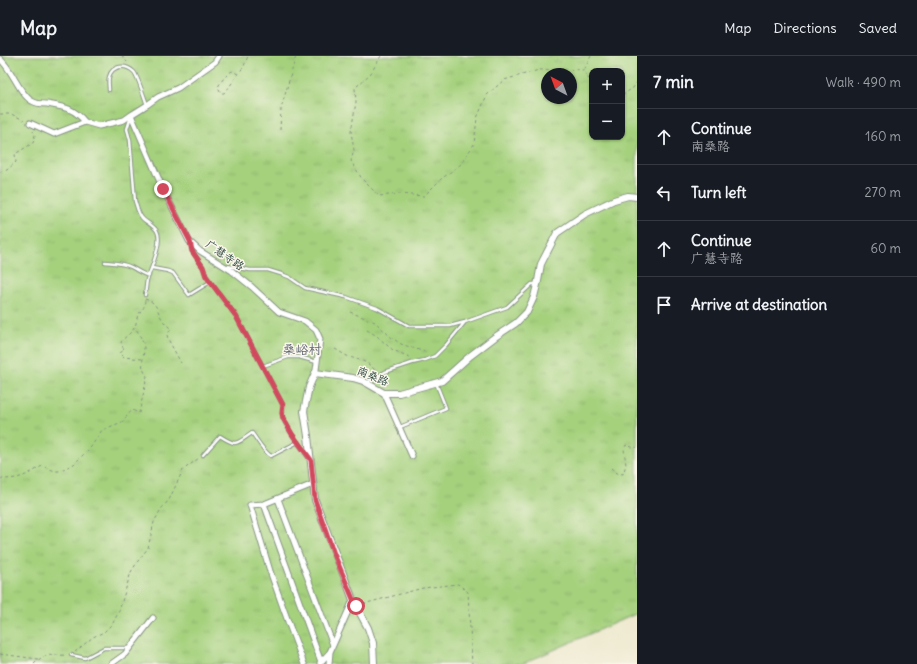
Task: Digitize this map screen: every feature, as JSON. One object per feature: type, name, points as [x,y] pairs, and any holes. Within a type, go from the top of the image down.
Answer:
[{"type":"street","points":[[0,59],[6,64],[24,95],[28,99],[36,103],[65,107],[75,111],[86,122],[99,126],[124,120],[158,97],[178,88],[215,62],[219,56]]},
{"type":"street","name":"广慧寺路","points":[[131,115],[163,189],[190,241],[200,250],[232,271],[279,312],[305,321],[316,330],[320,338],[315,373]]},
{"type":"street","points":[[30,124],[54,134],[86,122]]},
{"type":"street","name":"南桑路","points":[[315,373],[353,378],[384,393],[399,393],[442,381],[470,356],[527,312],[538,284],[541,264],[557,233],[585,214],[614,200],[628,196],[637,197]]},
{"type":"street","points":[[315,373],[309,387],[304,411],[315,500],[334,554],[355,603],[368,628],[373,643],[374,664]]},
{"type":"street","points":[[384,393],[412,456]]},
{"type":"street","points":[[304,664],[270,571],[250,505],[264,504],[313,484]]},
{"type":"street","points":[[278,499],[333,645]]},
{"type":"street","points":[[264,504],[321,663]]},
{"type":"street","points":[[321,663],[330,652],[355,603]]},
{"type":"street","points":[[111,664],[125,654],[153,618]]},
{"type":"street","points":[[329,664],[330,652]]},
{"type":"lane","points":[[109,90],[108,77],[112,71],[118,66],[126,67],[134,72],[147,105]]},
{"type":"lane","points":[[131,115],[128,128],[135,201],[142,218],[151,224],[158,232],[158,246],[152,268],[148,276],[145,296]]},
{"type":"lane","points":[[190,241],[192,251],[203,267],[206,276],[236,316],[283,405],[283,418],[311,460]]},
{"type":"lane","points":[[105,262],[122,263],[148,276]]},
{"type":"lane","points":[[222,265],[250,270],[268,270],[281,274],[305,288],[346,297],[377,308],[409,326],[450,326],[465,322],[507,307],[532,284],[538,284]]},
{"type":"lane","points":[[152,268],[173,273],[189,295],[210,282]]},
{"type":"lane","points":[[366,383],[385,372],[435,356],[465,322]]},
{"type":"lane","points":[[262,366],[288,357],[299,357],[317,362]]},
{"type":"lane","points":[[399,428],[446,408],[436,383]]},
{"type":"lane","points":[[203,455],[220,436],[233,444],[237,444],[252,433],[264,450],[271,456],[298,442]]},
{"type":"lane","points":[[71,655],[85,658],[104,648],[129,648]]},
{"type":"path","points":[[238,74],[232,71],[220,82],[218,88],[221,93],[224,93],[227,90],[244,66],[248,56]]},
{"type":"path","points":[[280,130],[281,109],[296,56]]},
{"type":"path","points":[[382,56],[371,73],[355,88],[356,102],[351,132],[354,150],[351,161],[362,179],[379,196],[399,194],[424,196],[440,180],[461,164],[474,144],[477,118],[487,95],[504,80],[539,70],[584,70]]},
{"type":"path","points":[[584,70],[591,56]]},
{"type":"path","points":[[584,70],[589,79]]},
{"type":"path","points":[[625,93],[633,88],[637,82]]},
{"type":"path","points":[[0,114],[11,114],[30,124],[36,135],[33,143],[16,154],[16,162],[7,170],[0,172]]},
{"type":"path","points":[[143,359],[124,357],[120,353],[124,350],[120,342],[135,327],[138,315],[144,308],[145,296]]},
{"type":"path","points":[[145,299],[151,301],[156,306],[162,320],[171,329],[167,335],[168,339],[181,363]]},
{"type":"path","points":[[350,312],[375,322],[392,338],[401,344],[435,356]]},
{"type":"path","points":[[0,479],[24,477],[42,466],[59,471],[74,464],[91,447],[102,430],[122,422],[132,410],[139,413],[147,376],[142,370],[144,347],[141,336],[135,327]]},
{"type":"path","points":[[367,330],[377,336],[393,350],[419,362]]},
{"type":"path","points":[[335,349],[370,364],[379,375]]},
{"type":"path","points":[[611,468],[617,473],[623,474],[626,465],[624,449],[626,445],[637,448]]},
{"type":"path","points":[[34,664],[39,659],[46,656],[71,655],[93,637],[104,632],[113,623],[119,611],[131,572],[148,548],[154,522],[169,500],[183,470],[203,455]]},
{"type":"path","points":[[355,603],[423,588],[458,584],[468,592],[472,664]]},
{"type":"path","points":[[0,654],[39,659]]},
{"type":"green space","points":[[0,56],[637,56],[637,613],[522,664],[0,664]]},
{"type":"district","name":"桑峪村","points":[[302,349]]},
{"type":"route","points":[[163,189],[190,241],[192,251],[203,267],[211,284],[236,316],[283,405],[283,418],[292,434],[311,460],[315,500],[334,554],[356,606]]}]
